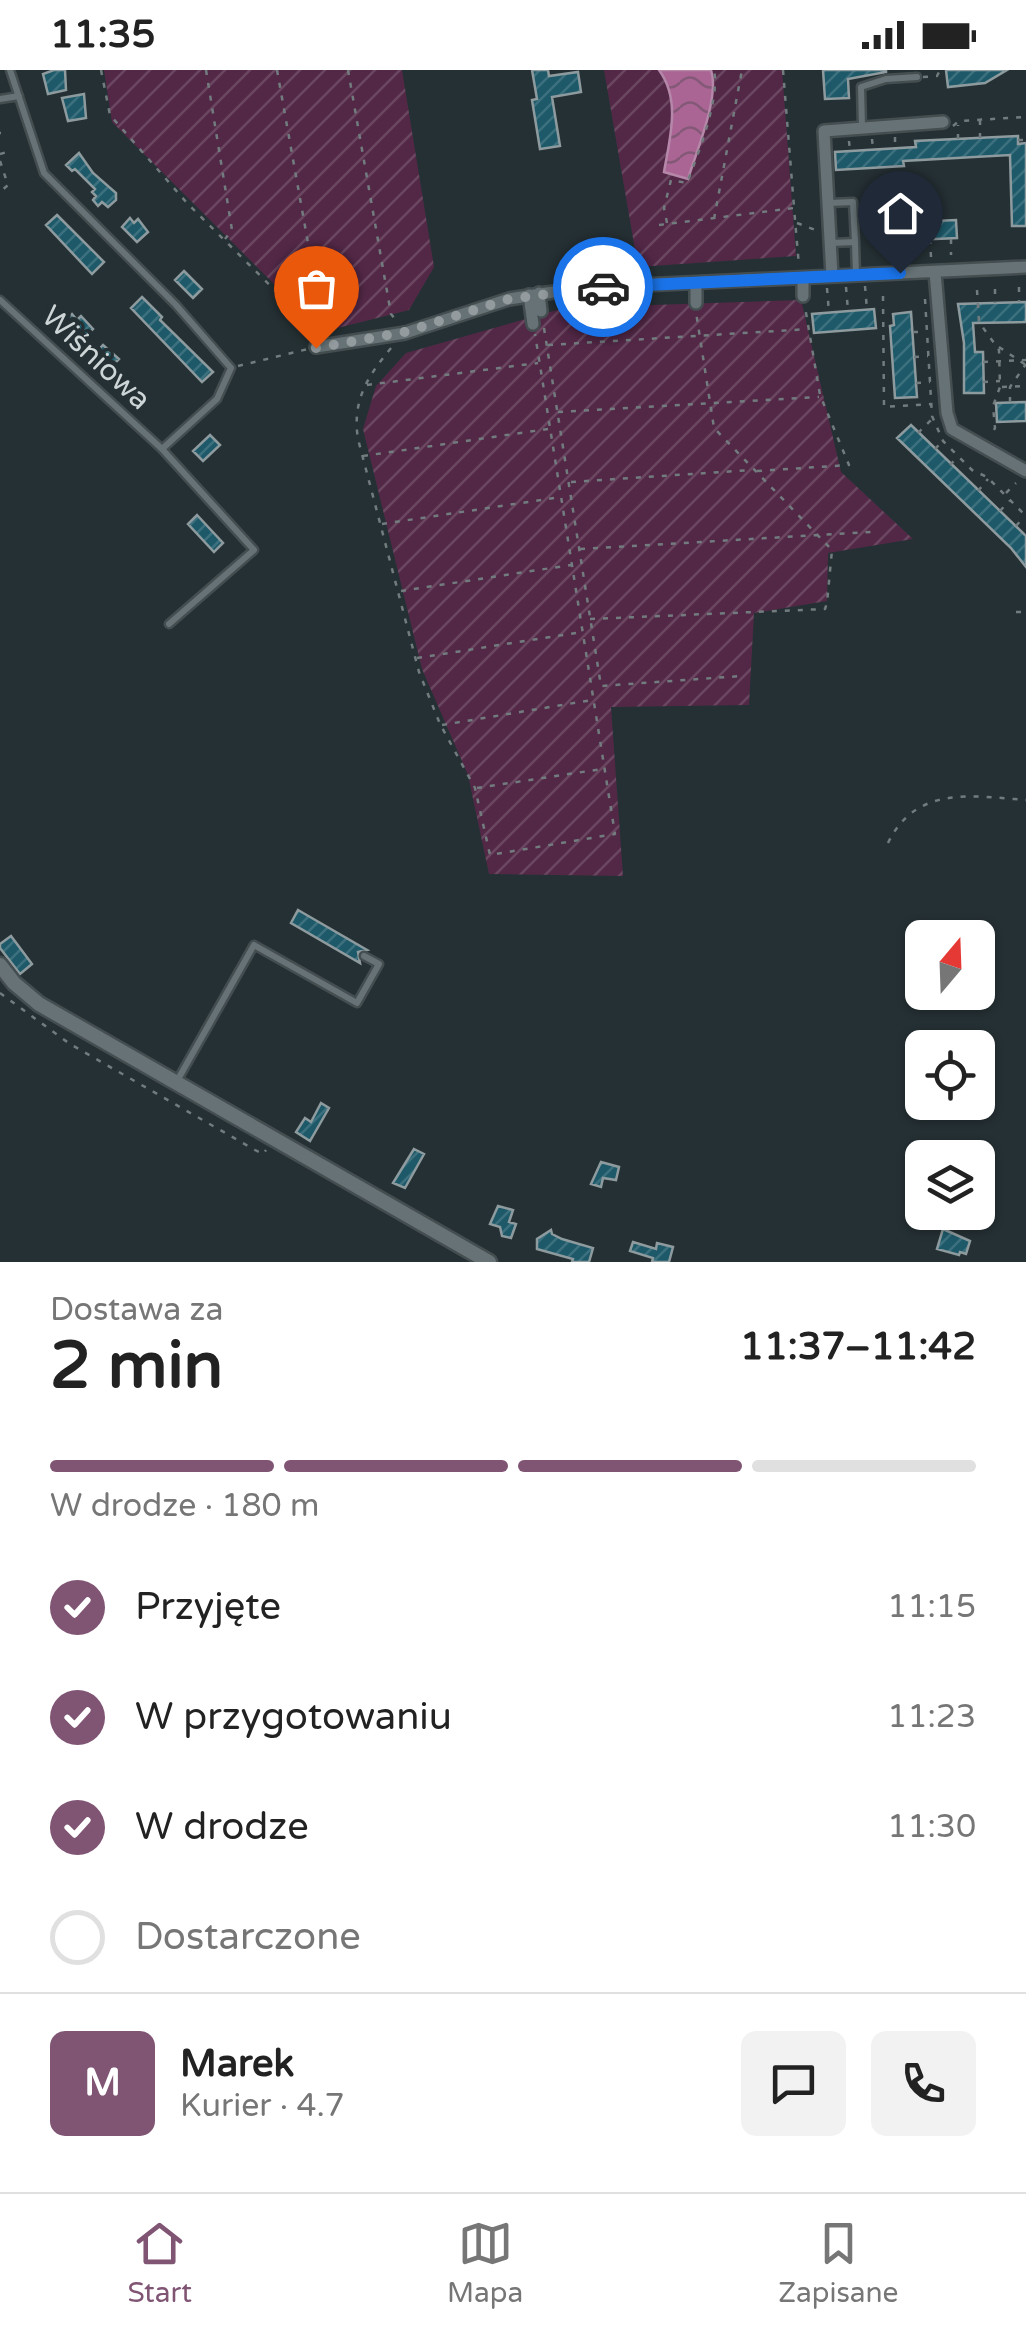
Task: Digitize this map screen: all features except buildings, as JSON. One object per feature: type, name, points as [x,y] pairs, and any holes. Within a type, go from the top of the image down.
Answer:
[{"type":"street","points":[[845,276],[831,239],[824,131],[943,122]]},
{"type":"street","points":[[316,348],[405,332],[534,294],[696,282],[1026,268]]},
{"type":"street","points":[[935,272],[946,407],[952,429],[1026,471]]},
{"type":"street","points":[[801,278],[804,296]]},
{"type":"street","points":[[696,282],[696,303]]},
{"type":"street","points":[[534,294],[541,311]]},
{"type":"street","points":[[533,324],[534,294]]},
{"type":"street","points":[[391,348],[405,332]]},
{"type":"street","points":[[0,965],[39,1004],[489,1262]]},
{"type":"lane","points":[[10,70],[44,173],[176,305],[231,368],[217,400],[162,449]]},
{"type":"lane","points":[[867,130],[861,87],[886,79],[917,77]]},
{"type":"lane","points":[[0,100],[19,96]]},
{"type":"lane","points":[[828,202],[853,202],[855,242],[845,276]]},
{"type":"lane","points":[[831,239],[855,242]]},
{"type":"lane","name":"Wiśniowa","points":[[0,300],[162,449],[254,550],[169,624]]},
{"type":"lane","points":[[176,1082],[254,945],[357,1003],[379,964],[364,956]]},
{"type":"path","points":[[101,70],[110,114],[187,203],[321,336],[317,293],[277,70]]},
{"type":"path","points":[[206,70],[232,230],[224,240]]},
{"type":"path","points":[[348,70],[391,314]]},
{"type":"path","points":[[667,224],[666,194],[672,180],[687,183],[712,99],[714,70]]},
{"type":"path","points":[[714,220],[742,70]]},
{"type":"path","points":[[784,70],[801,278]]},
{"type":"path","points":[[917,77],[937,76],[940,70]]},
{"type":"path","points":[[980,120],[980,138]]},
{"type":"path","points":[[958,123],[958,139]]},
{"type":"path","points":[[867,130],[873,149]]},
{"type":"path","points":[[894,131],[895,148]]},
{"type":"path","points":[[839,144],[849,136],[850,151]]},
{"type":"path","points":[[1018,140],[1026,140]]},
{"type":"path","points":[[0,154],[7,152]]},
{"type":"path","points":[[0,161],[8,185],[0,192]]},
{"type":"path","points":[[659,225],[794,208]]},
{"type":"path","points":[[796,223],[831,239]]},
{"type":"path","points":[[951,238],[952,256]]},
{"type":"path","points":[[908,240],[908,258]]},
{"type":"path","points":[[930,240],[931,257]]},
{"type":"path","points":[[845,276],[867,310]]},
{"type":"path","points":[[845,276],[848,311]]},
{"type":"path","points":[[829,312],[845,276]]},
{"type":"path","points":[[1019,288],[1019,302]]},
{"type":"path","points":[[995,289],[995,303]]},
{"type":"path","points":[[977,290],[980,322],[998,346],[1026,364],[1010,387],[1010,402]]},
{"type":"path","points":[[568,482],[849,465],[821,397],[804,296]]},
{"type":"path","points":[[882,296],[884,407],[946,407]]},
{"type":"path","points":[[590,619],[825,609],[832,550],[714,428],[696,303]]},
{"type":"path","points":[[541,311],[601,686],[740,676]]},
{"type":"path","points":[[391,348],[364,385],[356,411],[361,456],[416,659],[441,725],[475,788],[490,855],[615,834],[533,324]]},
{"type":"path","points":[[546,345],[809,329]]},
{"type":"path","points":[[913,332],[927,332]]},
{"type":"path","points":[[992,434],[993,406],[1000,388],[998,346]]},
{"type":"path","points":[[231,368],[316,348]]},
{"type":"path","points":[[914,357],[929,356]]},
{"type":"path","points":[[983,362],[1020,361]]},
{"type":"path","points":[[364,385],[540,363]]},
{"type":"path","points":[[916,383],[930,382]]},
{"type":"path","points":[[984,382],[1000,382]]},
{"type":"path","points":[[1000,388],[1026,386]]},
{"type":"path","points":[[557,412],[821,397]]},
{"type":"path","points":[[918,433],[932,419]]},
{"type":"path","points":[[361,456],[550,428]]},
{"type":"path","points":[[935,449],[943,441]]},
{"type":"path","points":[[950,465],[958,456]]},
{"type":"path","points":[[978,490],[987,477],[984,465]]},
{"type":"path","points":[[1005,495],[1016,483]]},
{"type":"path","points":[[381,524],[561,497]]},
{"type":"path","points":[[1000,511],[1010,500]]},
{"type":"path","points":[[1016,526],[1026,516]]},
{"type":"path","points":[[579,549],[871,532]]},
{"type":"path","points":[[400,591],[572,565]]},
{"type":"path","points":[[1016,612],[1026,612]]},
{"type":"path","points":[[416,659],[582,632]]},
{"type":"path","points":[[441,725],[594,700]]},
{"type":"path","points":[[475,788],[604,768]]},
{"type":"path","points":[[888,843],[906,815],[925,804],[948,798],[1026,800]]},
{"type":"shaded area","points":[[104,70],[402,70],[434,267],[409,310],[322,332],[112,122]]},
{"type":"shaded area","points":[[604,70],[782,70],[796,256],[638,267]]},
{"type":"shaded area","points":[[801,300],[841,472],[913,539],[828,553],[827,601],[754,613],[749,705],[611,707],[623,876],[489,874],[468,775],[422,669],[363,429],[376,386],[406,353],[564,308]]},
{"type":"water","points":[[659,70],[711,70],[710,109],[688,179],[664,172],[672,106]]},
{"type":"way so far","points":[[316,348],[405,332],[509,299],[603,287]]},
{"type":"route","points":[[603,287],[900,273]]}]
